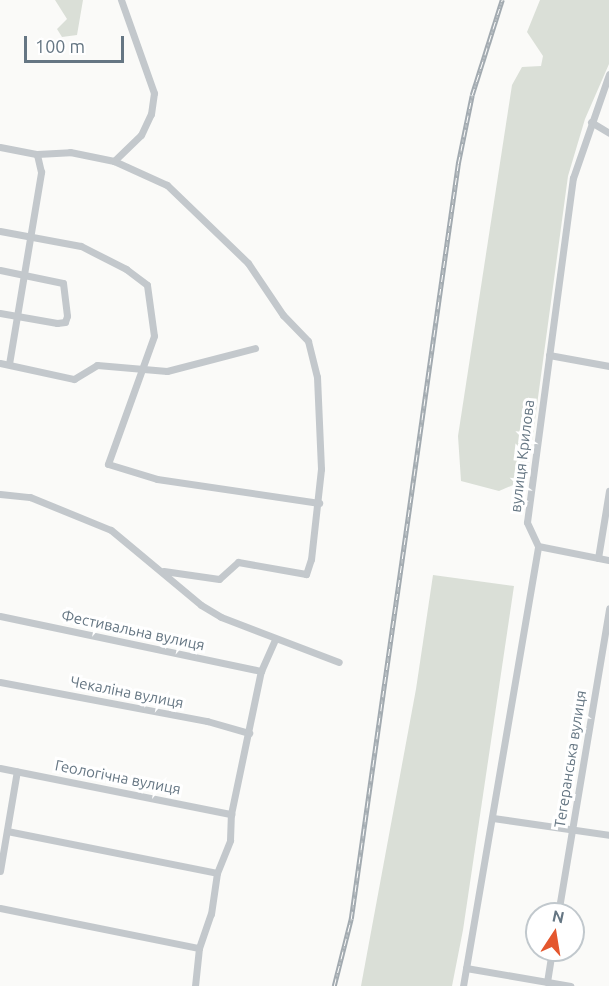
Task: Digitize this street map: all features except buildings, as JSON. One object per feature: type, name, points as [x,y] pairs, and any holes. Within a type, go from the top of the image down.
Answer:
[{"type":"street","points":[[114,161],[141,135],[151,114],[154,93],[121,0]]},
{"type":"street","name":"вулиця Крилова","points":[[538,546],[527,522],[573,178],[609,74]]},
{"type":"street","points":[[591,122],[609,133]]},
{"type":"street","points":[[0,147],[37,154],[70,152],[114,161],[167,184],[205,218],[248,263],[283,315],[308,341],[317,377],[319,503],[306,574],[238,562],[219,579],[164,571]]},
{"type":"street","points":[[9,364],[41,172],[37,154]]},
{"type":"street","points":[[0,231],[81,246],[126,269],[147,285],[152,305],[154,336],[108,464],[157,479],[319,503]]},
{"type":"street","points":[[0,270],[63,283],[65,322],[0,313]]},
{"type":"street","points":[[0,363],[68,379],[79,377],[102,364],[166,371],[255,348]]},
{"type":"street","points":[[549,355],[609,366]]},
{"type":"street","points":[[598,558],[609,491]]},
{"type":"street","points":[[0,494],[30,497],[111,530],[164,571],[201,605],[275,640],[339,662]]},
{"type":"street","points":[[462,986],[493,818],[538,546],[609,560]]},
{"type":"street","name":"Тегеранська вулиця","points":[[560,902],[609,608]]},
{"type":"street","name":"Фестивальна вулиця","points":[[0,616],[261,671]]},
{"type":"street","points":[[195,986],[199,948],[211,914],[217,873],[230,840],[231,814],[261,671],[275,640]]},
{"type":"street","name":"Чекаліна вулиця","points":[[0,682],[196,719],[249,733]]},
{"type":"street","name":"Геологічна вулиця","points":[[0,768],[231,814]]},
{"type":"street","points":[[0,871],[17,771]]},
{"type":"street","points":[[493,818],[609,835]]},
{"type":"street","points":[[7,831],[217,873]]},
{"type":"street","points":[[0,908],[199,948]]},
{"type":"street","points":[[547,982],[550,962]]},
{"type":"street","points":[[466,968],[570,986]]},
{"type":"shaded area","points":[[55,0],[83,0],[77,35],[62,37],[57,29],[67,19]]},
{"type":"shaded area","points":[[540,0],[609,0],[609,64],[585,119],[568,176],[527,479],[499,491],[461,481],[458,436],[512,85],[522,67],[541,66],[543,56],[527,32]]},
{"type":"shaded area","points":[[433,575],[514,586],[463,930],[452,986],[361,986],[416,689]]},
{"type":"railway","points":[[334,986],[351,919],[458,164],[472,95],[502,0]]}]
